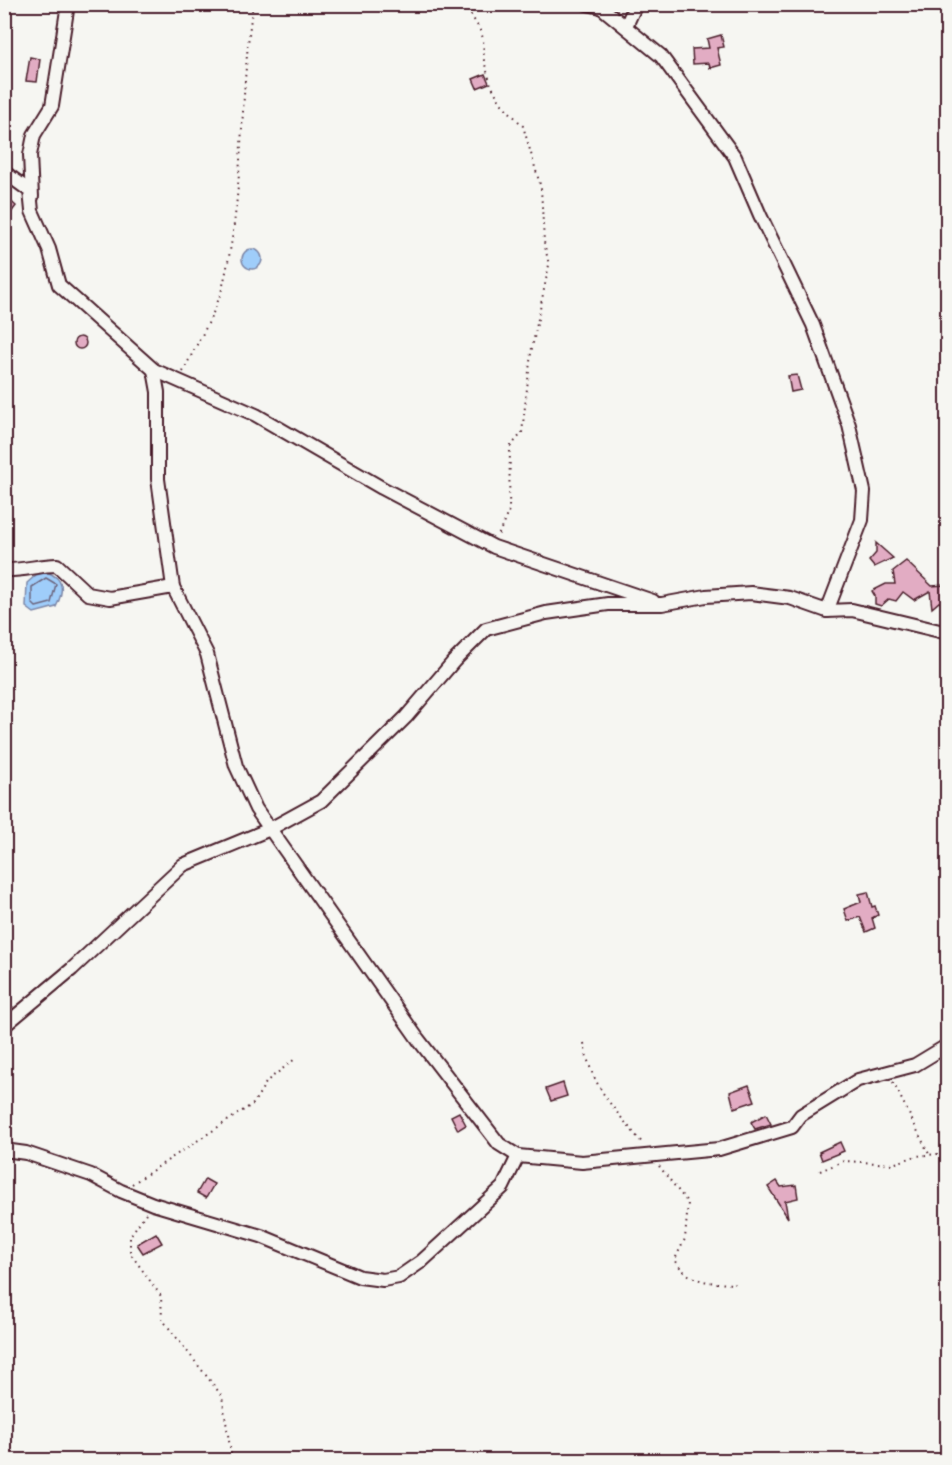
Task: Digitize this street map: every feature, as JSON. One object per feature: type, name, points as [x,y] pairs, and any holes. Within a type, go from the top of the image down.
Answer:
[{"type":"street","points":[[32,212],[30,155],[34,135],[52,106],[68,4]]},
{"type":"street","points":[[587,4],[601,7],[661,56],[735,157],[756,207],[813,325],[849,424],[864,491],[862,520],[827,611]]},
{"type":"street","points":[[626,26],[636,4]]},
{"type":"street","points":[[4,172],[30,191],[32,212],[49,249],[59,285],[154,370],[178,382],[204,390],[256,415],[382,488],[494,548],[662,604]]},
{"type":"street","points":[[154,370],[158,392],[158,479],[173,587],[207,654],[236,765],[256,809],[431,1055],[499,1144],[518,1156],[582,1162],[719,1149],[792,1127],[801,1115],[858,1080],[915,1065],[948,1045]]},
{"type":"street","points":[[4,570],[57,565],[88,594],[110,598],[173,587]]},
{"type":"street","points":[[4,1026],[72,969],[183,865],[270,829],[321,801],[406,717],[454,661],[486,629],[546,613],[608,604],[662,604],[706,596],[751,592],[790,598],[827,611],[852,610],[948,633]]},
{"type":"street","points":[[4,1150],[26,1153],[91,1174],[121,1191],[153,1204],[261,1236],[360,1277],[383,1280],[399,1276],[414,1266],[463,1224],[503,1187],[518,1156]]},
{"type":"path","points":[[178,382],[198,338],[210,321],[224,282],[236,212],[246,49],[253,4]]},
{"type":"path","points":[[456,4],[471,15],[479,27],[483,38],[484,61],[491,85],[501,103],[523,126],[541,188],[544,242],[549,265],[531,353],[522,433],[510,447],[509,510],[494,548]]},
{"type":"path","points":[[584,1042],[591,1073],[602,1095],[688,1203],[685,1239],[675,1259],[678,1267],[694,1278],[708,1283],[735,1284]]},
{"type":"path","points":[[121,1191],[254,1104],[267,1081],[295,1059]]},
{"type":"path","points":[[887,1071],[906,1103],[929,1154]]},
{"type":"path","points":[[820,1171],[844,1161],[892,1164],[929,1154],[948,1153]]},
{"type":"path","points":[[153,1204],[130,1236],[130,1253],[161,1296],[162,1319],[222,1396],[232,1461]]},
{"type":"water","points":[[252,249],[259,252],[262,259],[259,266],[252,269],[245,266],[242,259],[245,252]]},
{"type":"water","points":[[47,572],[60,582],[60,596],[56,607],[34,613],[26,607],[27,583],[36,575]]},
{"type":"building","points":[[721,35],[724,47],[717,48],[721,65],[710,68],[709,63],[693,64],[692,49],[709,48],[707,39]]},
{"type":"building","points":[[30,57],[40,59],[37,82],[26,81]]},
{"type":"building","points":[[485,74],[489,83],[477,88],[473,79]]},
{"type":"building","points":[[4,195],[16,206],[10,214],[4,210]]},
{"type":"building","points":[[82,337],[86,343],[82,349],[78,349],[74,341]]},
{"type":"building","points":[[797,375],[801,390],[791,392],[788,376]]},
{"type":"building","points":[[876,543],[893,558],[874,567],[869,561],[876,553]]},
{"type":"building","points":[[906,561],[932,586],[944,585],[948,606],[939,602],[932,608],[930,591],[914,600],[903,592],[896,601],[889,599],[881,606],[875,604],[872,591],[886,584],[895,584],[893,571]]},
{"type":"building","points":[[868,892],[872,907],[875,906],[878,915],[872,918],[875,928],[866,932],[860,917],[848,921],[844,909],[861,902],[859,894]]},
{"type":"building","points":[[563,1083],[567,1096],[551,1101],[546,1089]]},
{"type":"building","points":[[749,1085],[755,1101],[734,1108],[730,1092]]},
{"type":"building","points":[[459,1112],[466,1125],[458,1130],[451,1116]]},
{"type":"building","points":[[766,1114],[771,1124],[755,1129],[751,1122]]},
{"type":"building","points":[[840,1142],[844,1151],[822,1160],[819,1152]]},
{"type":"building","points":[[205,1179],[214,1184],[206,1198],[197,1193]]},
{"type":"building","points":[[777,1181],[781,1187],[796,1185],[798,1198],[785,1201],[788,1218],[768,1187]]},
{"type":"building","points":[[156,1233],[162,1243],[143,1253],[137,1244]]}]
